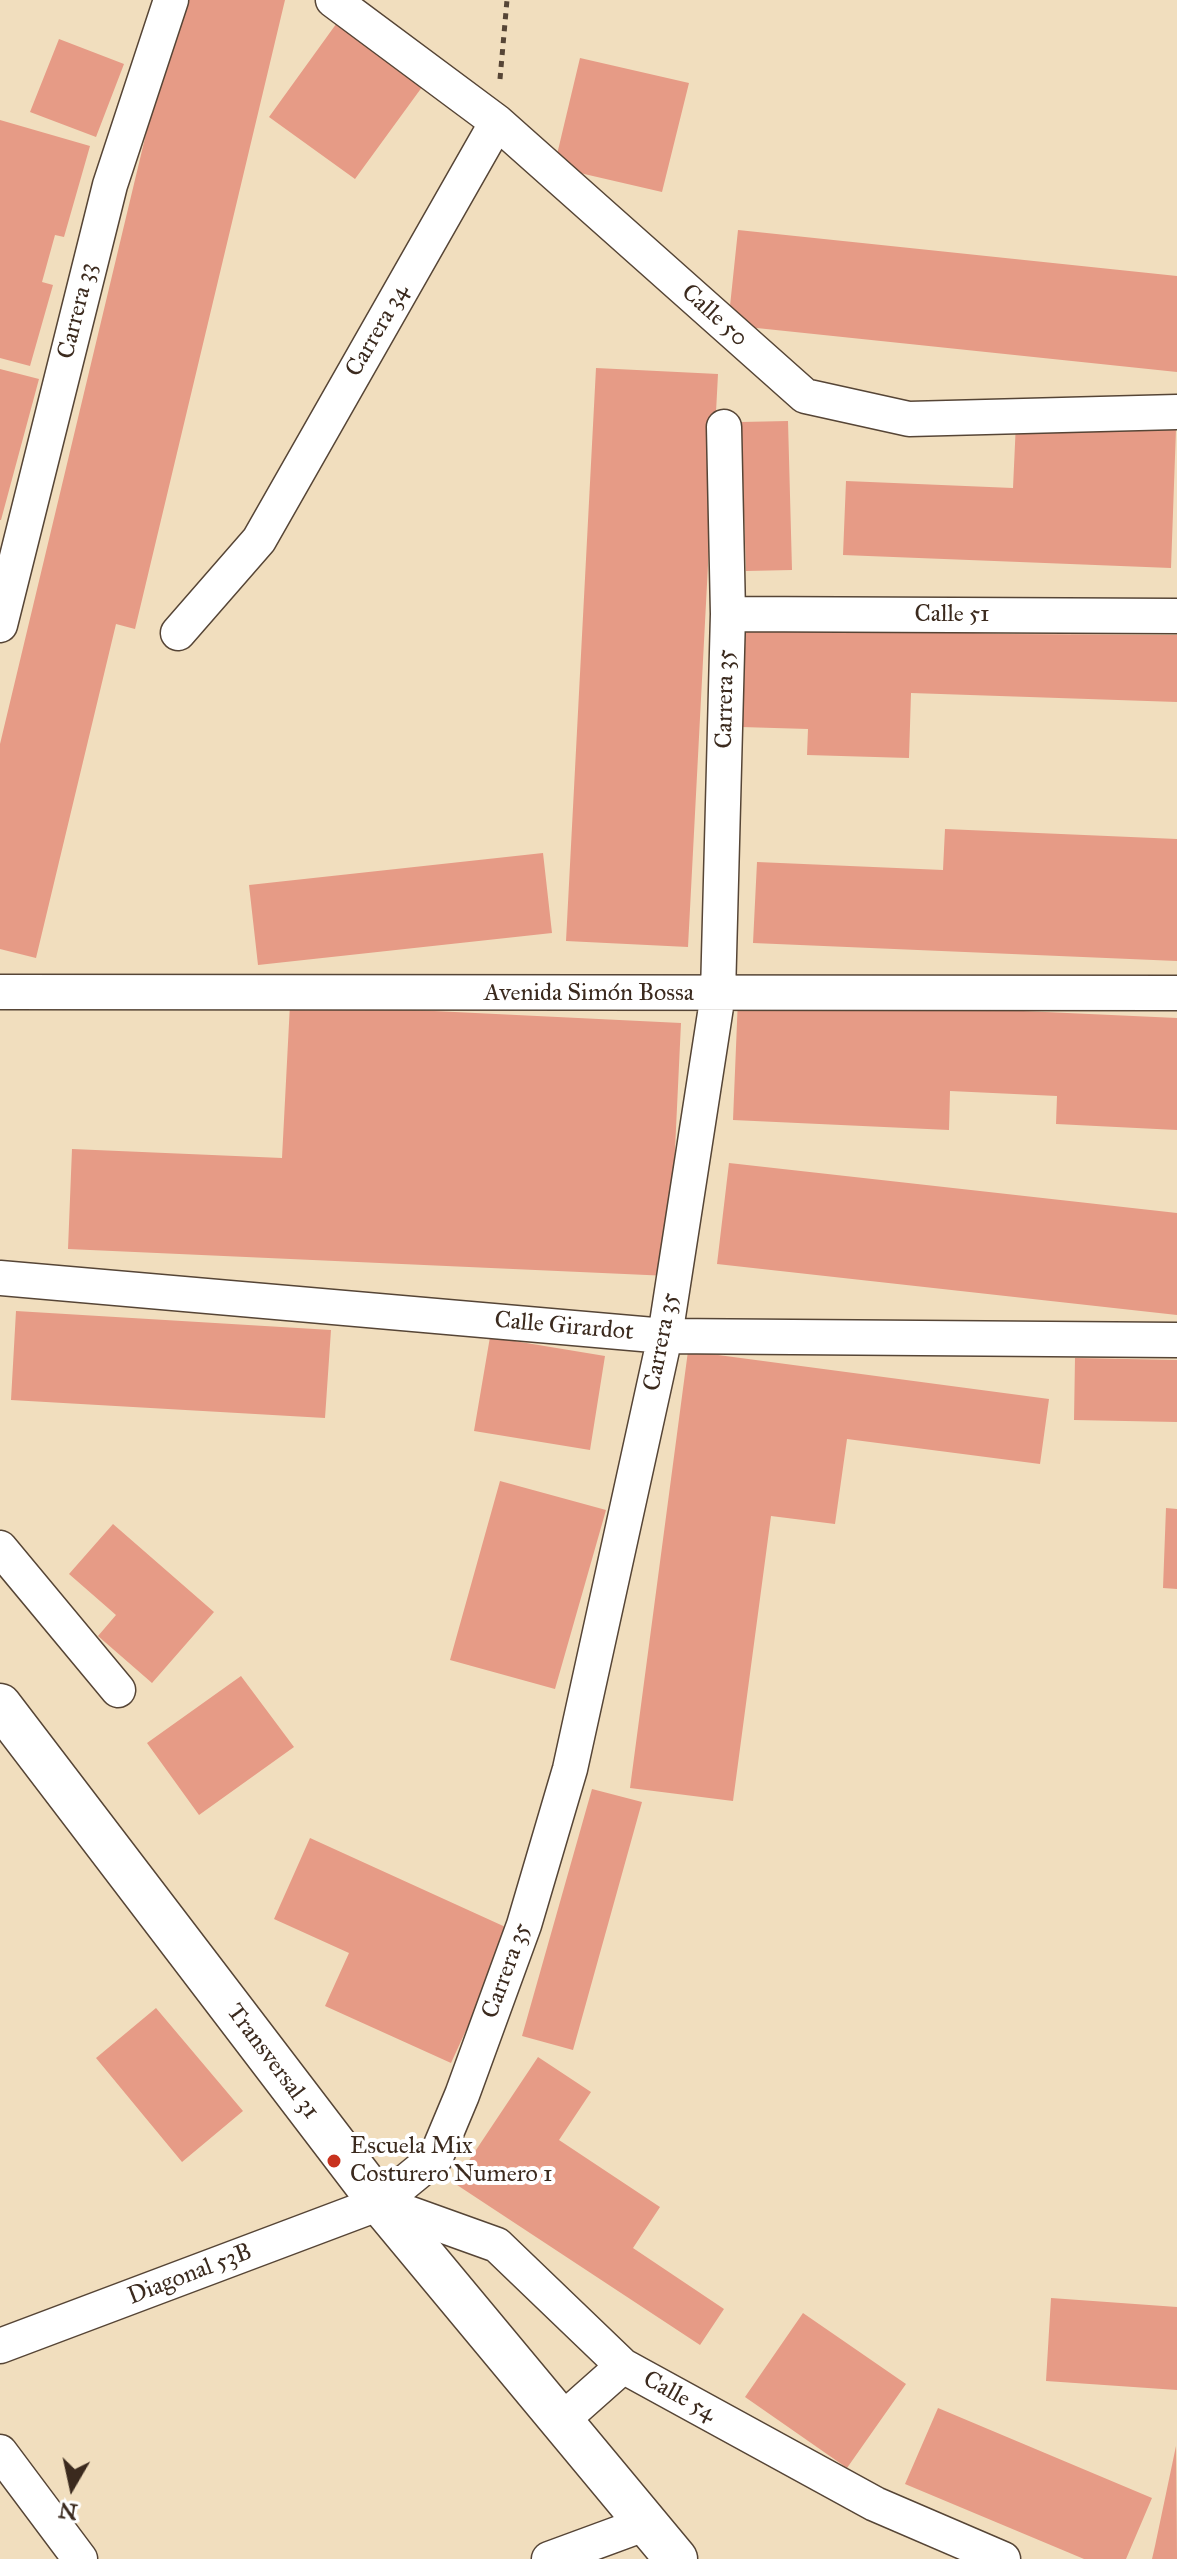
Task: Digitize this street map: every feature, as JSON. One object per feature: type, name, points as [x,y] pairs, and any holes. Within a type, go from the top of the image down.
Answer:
[{"type":"street","name":"Carrera 33","points":[[0,625],[4,587],[110,185],[171,0]]},
{"type":"street","name":"Calle 50","points":[[333,0],[497,122],[805,396],[909,419],[1177,412]]},
{"type":"street","name":"Carrera 34","points":[[178,633],[259,540],[497,122]]},
{"type":"street","name":"Carrera 35","points":[[380,2203],[436,2157],[524,1925],[570,1769],[665,1336],[718,994],[728,614],[724,427]]},
{"type":"street","name":"Calle 51","points":[[728,614],[1177,616]]},
{"type":"street","name":"Avenida Simón Bossa","points":[[0,992],[1177,993]]},
{"type":"street","name":"Calle Girardot","points":[[0,1278],[665,1336],[1177,1340]]},
{"type":"street","points":[[0,1548],[118,1690]]},
{"type":"street","name":"Transversal 31","points":[[0,1705],[380,2203],[676,2559]]},
{"type":"street","name":"Diagonal 53B","points":[[0,2346],[380,2203]]},
{"type":"street","name":"Calle 54","points":[[380,2203],[497,2245],[623,2366],[875,2504],[1003,2559]]},
{"type":"street","points":[[561,2421],[623,2366]]},
{"type":"street","points":[[0,2452],[80,2559]]},
{"type":"street","points":[[549,2559],[647,2523]]},
{"type":"path","points":[[497,122],[507,0]]},
{"type":"building","points":[[178,0],[285,0],[135,629],[116,624],[36,958],[0,949],[0,744]]},
{"type":"building","points":[[339,20],[425,83],[355,179],[269,117]]},
{"type":"building","points":[[59,39],[124,64],[96,137],[30,112]]},
{"type":"building","points":[[580,58],[689,83],[662,192],[554,167]]},
{"type":"building","points":[[0,120],[90,146],[64,237],[55,235],[42,282],[53,285],[30,366],[0,358]]},
{"type":"building","points":[[738,230],[1177,276],[1177,372],[728,325]]},
{"type":"building","points":[[596,368],[718,374],[688,947],[566,941]]},
{"type":"building","points":[[0,369],[39,379],[1,520],[0,520]]},
{"type":"building","points":[[788,421],[792,570],[746,571],[741,422]]},
{"type":"building","points":[[1016,422],[1176,429],[1171,568],[843,555],[846,481],[1013,488]]},
{"type":"building","points":[[744,626],[1005,634],[1177,635],[1177,702],[911,693],[909,758],[807,755],[808,729],[741,727]]},
{"type":"building","points":[[945,829],[1177,839],[1177,961],[753,943],[757,862],[943,870]]},
{"type":"building","points":[[543,853],[552,933],[258,965],[249,885]]},
{"type":"building","points":[[738,998],[1177,1018],[1177,1130],[1056,1124],[1057,1096],[950,1091],[949,1130],[733,1120]]},
{"type":"building","points":[[290,1004],[681,1023],[669,1276],[68,1249],[72,1149],[282,1158]]},
{"type":"building","points":[[729,1163],[1177,1213],[1177,1315],[717,1264]]},
{"type":"building","points":[[16,1311],[331,1330],[325,1418],[11,1400]]},
{"type":"building","points":[[490,1337],[605,1356],[590,1450],[474,1431]]},
{"type":"building","points":[[688,1351],[1049,1399],[1040,1464],[847,1439],[835,1524],[771,1516],[733,1801],[630,1788]]},
{"type":"building","points":[[1075,1358],[1177,1360],[1177,1422],[1074,1420]]},
{"type":"building","points":[[500,1481],[606,1510],[555,1689],[450,1660]]},
{"type":"building","points":[[1166,1508],[1177,1509],[1177,1589],[1163,1588]]},
{"type":"building","points":[[113,1524],[214,1612],[152,1683],[98,1636],[116,1615],[69,1574]]},
{"type":"building","points":[[241,1676],[294,1747],[199,1815],[147,1743]]},
{"type":"building","points":[[592,1789],[642,1802],[573,2050],[522,2036]]},
{"type":"building","points":[[310,1838],[512,1930],[451,2063],[325,2006],[349,1953],[274,1919]]},
{"type":"building","points":[[156,2008],[243,2111],[182,2162],[96,2058]]},
{"type":"building","points":[[538,2057],[591,2092],[559,2140],[660,2207],[633,2248],[724,2309],[700,2345],[454,2183]]},
{"type":"building","points":[[1051,2298],[1177,2307],[1177,2390],[1046,2381]]},
{"type":"building","points":[[803,2313],[906,2384],[847,2468],[745,2397]]},
{"type":"building","points":[[938,2408],[1152,2498],[1126,2559],[1084,2559],[905,2484]]},
{"type":"building","points":[[1176,2446],[1177,2559],[1152,2559],[1155,2546]]},
{"type":"place","name":"Escuela Mix Costurero Numero 1","points":[[334,2161]]}]
